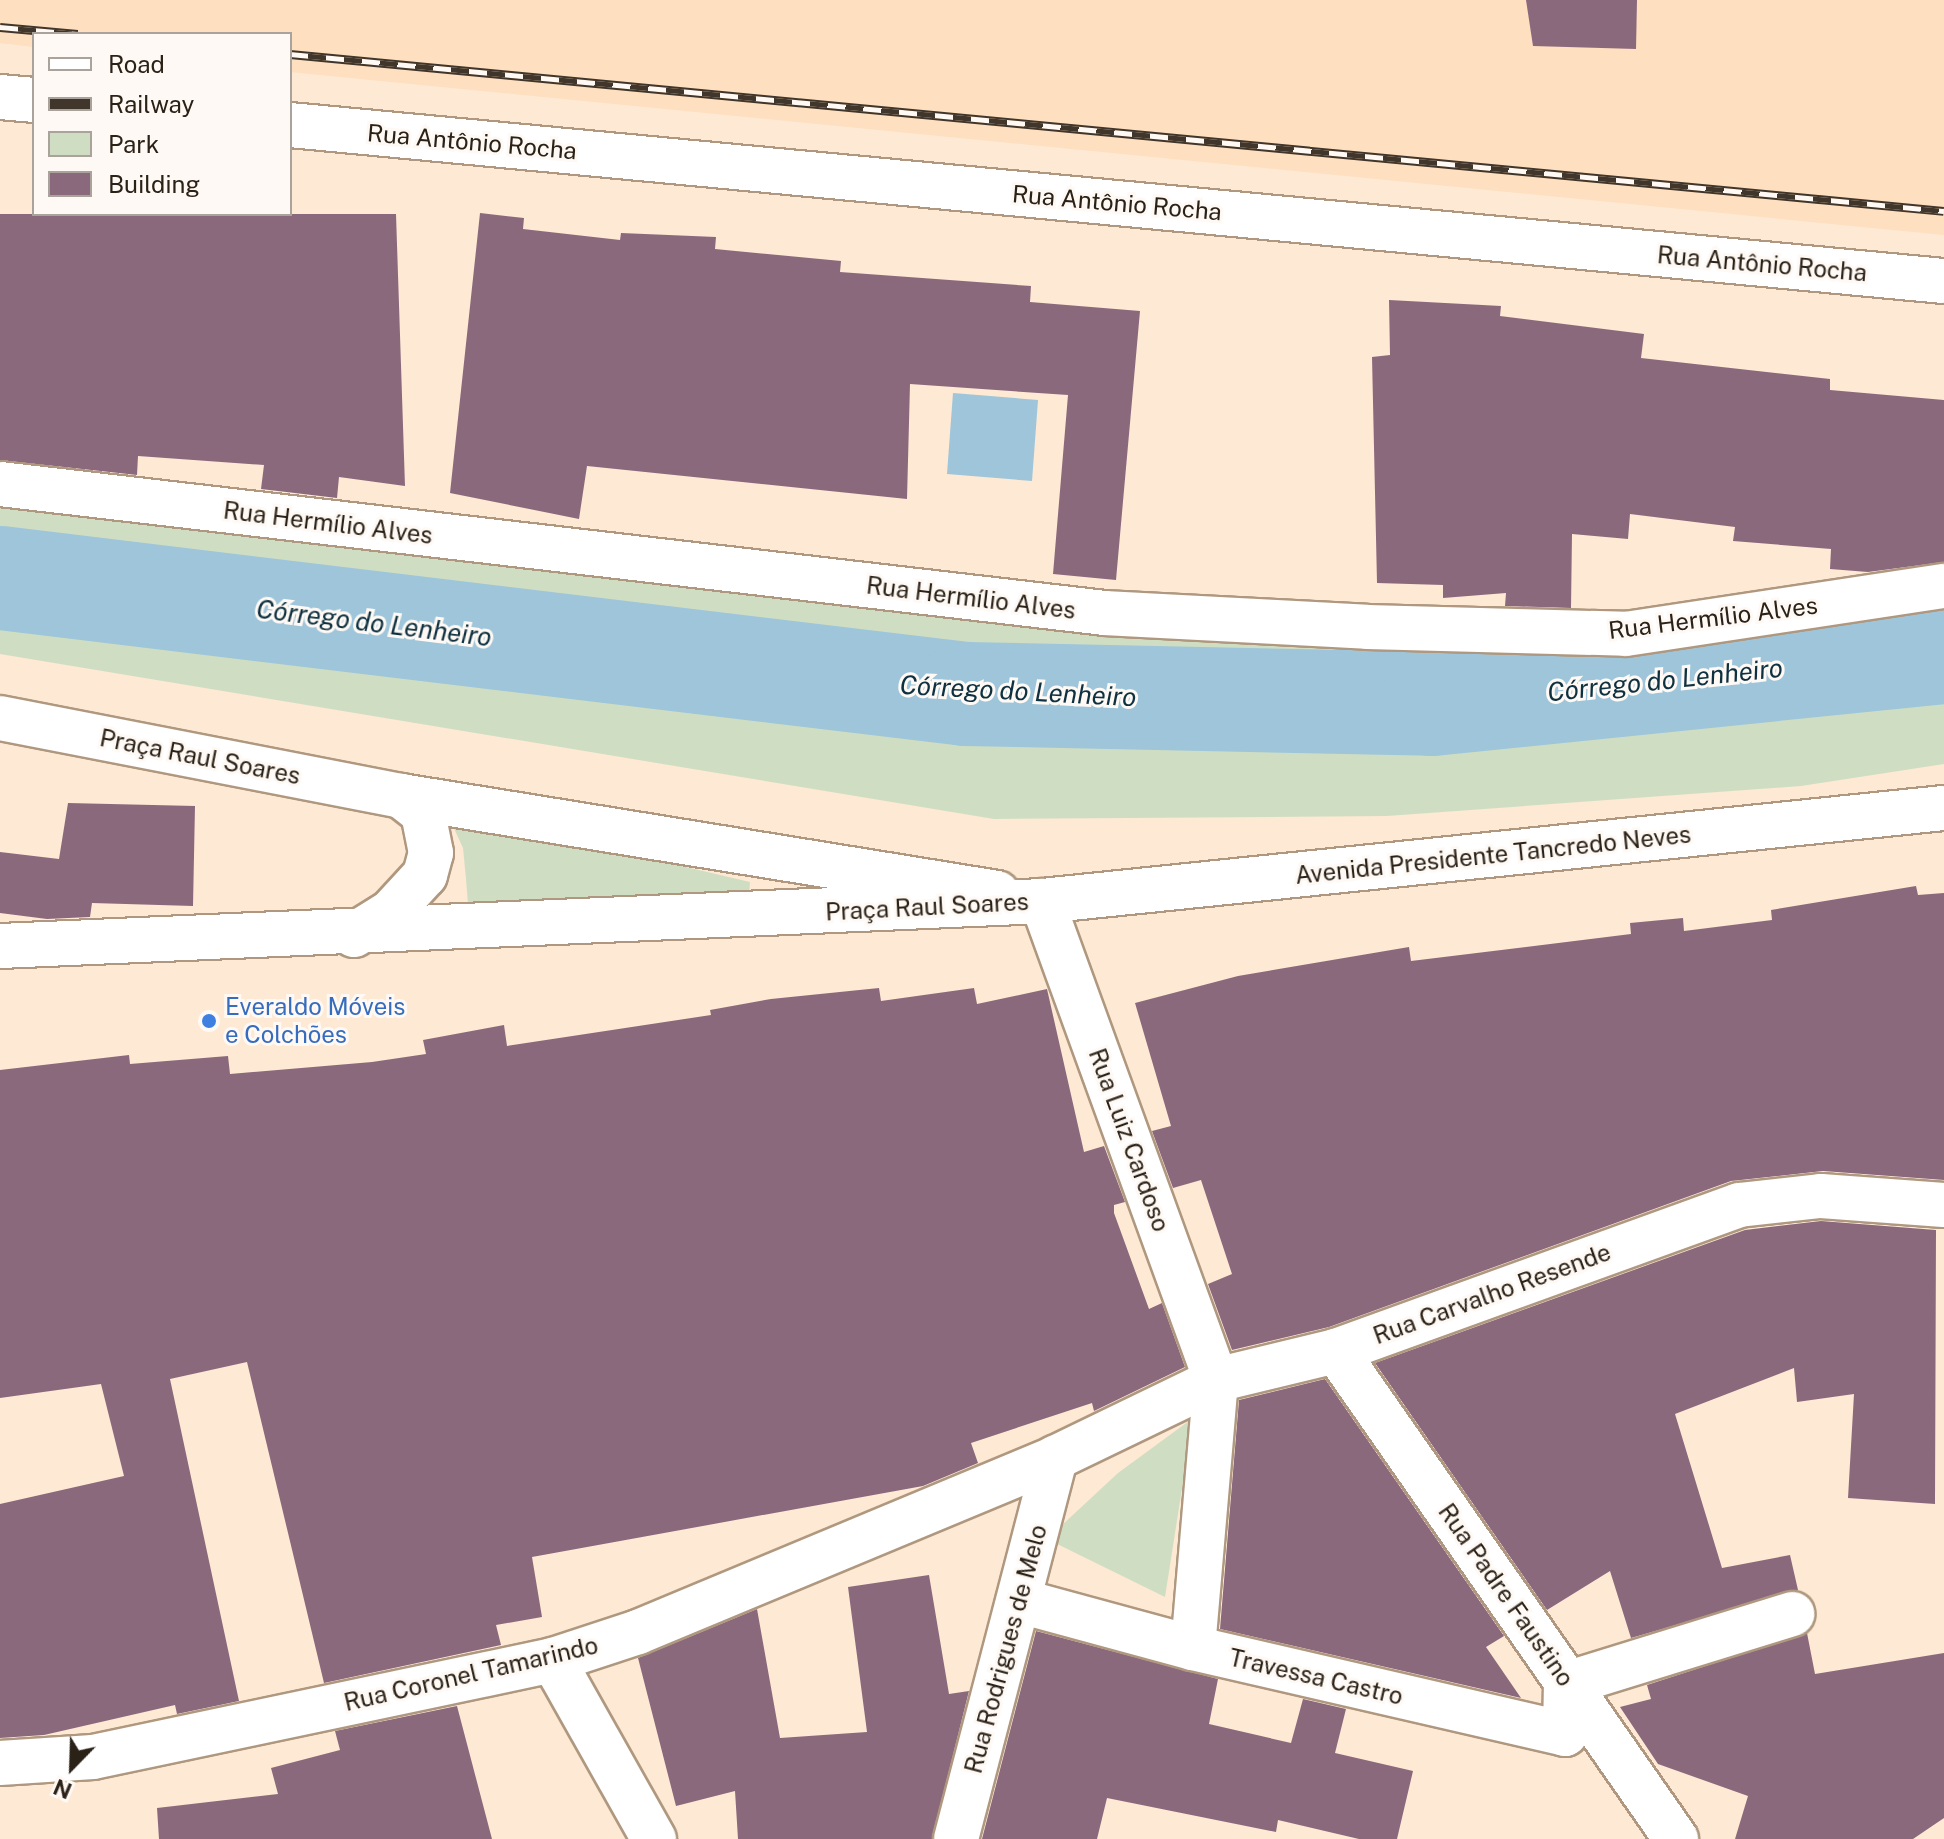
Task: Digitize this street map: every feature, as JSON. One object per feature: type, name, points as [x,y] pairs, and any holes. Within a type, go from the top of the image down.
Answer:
[{"type":"main road","points":[[0,97],[32,100]]},
{"type":"main road","name":"Rua Antônio Rocha","points":[[292,125],[1944,281]]},
{"type":"main road","name":"Rua Hermílio Alves","points":[[0,484],[1104,613],[1351,626],[1626,634],[1944,586]]},
{"type":"main road","name":"Praça Raul Soares","points":[[0,718],[401,796],[1042,901]]},
{"type":"main road","points":[[354,935],[391,912],[425,875],[431,853],[423,813],[401,796]]},
{"type":"main road","name":"Avenida Presidente Tancredo Neves","points":[[1042,901],[1944,808]]},
{"type":"main road","name":"Praça Raul Soares","points":[[0,946],[354,935],[1042,901]]},
{"type":"main road","name":"Rua Luiz Cardoso","points":[[1042,901],[1216,1380]]},
{"type":"main road","name":"Rua Carvalho Resende","points":[[1055,1458],[1216,1380],[1336,1351],[1739,1205],[1821,1196],[1944,1205]]},
{"type":"main road","name":"Rua Padre Faustino","points":[[1336,1351],[1676,1839]]},
{"type":"main road","points":[[1193,1648],[1216,1380]]},
{"type":"main road","name":"Rua Rodrigues de Melo","points":[[956,1839],[1055,1458]]},
{"type":"main road","name":"Rua Coronel Tamarindo","points":[[0,1763],[93,1757],[553,1660],[638,1632],[1055,1458]]},
{"type":"main road","name":"Travessa Castro","points":[[1020,1601],[1193,1648],[1565,1734],[1566,1684]]},
{"type":"main road","points":[[1566,1684],[1792,1614]]},
{"type":"main road","points":[[553,1660],[654,1839]]},
{"type":"shaded area","points":[[0,0],[1944,0],[1944,235],[292,72],[292,32],[32,32],[32,47],[0,43]]},
{"type":"green space","points":[[0,498],[1278,637],[1944,598],[1944,764],[1801,786],[1387,816],[994,819],[0,654]]},
{"type":"green space","points":[[446,811],[750,882],[749,896],[457,927],[468,904],[466,879],[463,848]]},
{"type":"green space","points":[[1193,1418],[1165,1597],[1047,1539],[1118,1473]]},
{"type":"water","points":[[953,393],[1038,400],[1032,481],[947,474]]},
{"type":"building","points":[[1526,0],[1637,0],[1636,49],[1533,46]]},
{"type":"building","points":[[480,213],[524,218],[523,229],[620,240],[621,233],[716,237],[715,249],[841,261],[840,272],[1031,286],[1030,302],[1140,311],[1116,580],[1053,574],[1068,395],[910,384],[907,499],[587,466],[579,519],[450,493]]},
{"type":"building","points":[[0,214],[396,214],[405,486],[339,477],[337,498],[261,489],[264,465],[138,456],[137,475],[0,460]]},
{"type":"building","points":[[1389,300],[1501,306],[1500,316],[1644,334],[1641,358],[1830,379],[1830,390],[1944,400],[1944,562],[1868,572],[1830,569],[1831,549],[1733,541],[1735,527],[1630,514],[1628,539],[1572,534],[1571,608],[1505,606],[1506,593],[1443,598],[1443,585],[1377,583],[1372,357],[1390,355]]},
{"type":"building","points":[[68,803],[195,806],[193,906],[92,903],[90,917],[47,919],[0,913],[0,852],[59,859]]},
{"type":"building","points":[[1916,886],[1918,895],[1944,893],[1944,1180],[1823,1171],[1731,1181],[1329,1327],[1232,1350],[1208,1284],[1232,1274],[1201,1180],[1173,1188],[1152,1131],[1171,1126],[1135,1003],[1238,976],[1409,947],[1411,961],[1631,934],[1630,923],[1683,918],[1684,931],[1772,920],[1771,910]]},
{"type":"building","points":[[879,988],[881,1001],[974,988],[977,1004],[1047,989],[1084,1152],[1104,1146],[1125,1202],[1114,1205],[1114,1213],[1149,1309],[1162,1303],[1185,1367],[1094,1411],[1092,1403],[971,1443],[978,1463],[923,1486],[532,1557],[542,1617],[496,1625],[501,1645],[324,1683],[247,1362],[170,1379],[239,1701],[177,1714],[175,1705],[44,1735],[0,1738],[0,1504],[124,1476],[101,1384],[0,1398],[0,1070],[129,1055],[130,1064],[228,1056],[230,1074],[372,1062],[426,1054],[423,1040],[504,1025],[507,1046],[711,1015],[710,1010],[771,999]]},
{"type":"building","points":[[1821,1221],[1936,1230],[1935,1504],[1848,1498],[1854,1394],[1797,1402],[1794,1368],[1675,1414],[1722,1568],[1790,1555],[1798,1590],[1631,1638],[1610,1571],[1547,1610],[1375,1363],[1745,1230]]},
{"type":"building","points":[[1325,1379],[1504,1636],[1486,1647],[1521,1698],[1220,1629],[1239,1400]]},
{"type":"building","points":[[929,1575],[949,1694],[969,1691],[932,1839],[738,1839],[735,1791],[676,1806],[638,1658],[757,1609],[780,1738],[867,1732],[848,1587]]},
{"type":"building","points":[[1036,1631],[1218,1679],[1209,1724],[1291,1743],[1303,1699],[1346,1709],[1335,1753],[1413,1771],[1397,1839],[1359,1839],[1278,1820],[1276,1832],[1107,1798],[1097,1839],[982,1839]]},
{"type":"building","points":[[1807,1633],[1815,1674],[1944,1653],[1944,1818],[1913,1839],[1735,1839],[1748,1796],[1658,1764],[1620,1707],[1651,1699],[1647,1685]]},
{"type":"building","points":[[457,1706],[492,1839],[159,1839],[157,1808],[278,1794],[271,1768],[340,1750],[335,1731]]},
{"type":"waterway","name":"Córrego do Lenheiro","points":[[0,578],[965,694],[1432,704],[1944,652]]},
{"type":"railway","points":[[0,27],[56,32]]},
{"type":"railway","points":[[292,54],[1944,211]]},
{"type":"place","name":"Everaldo Móveis e Colchões","points":[[209,1021]]}]
